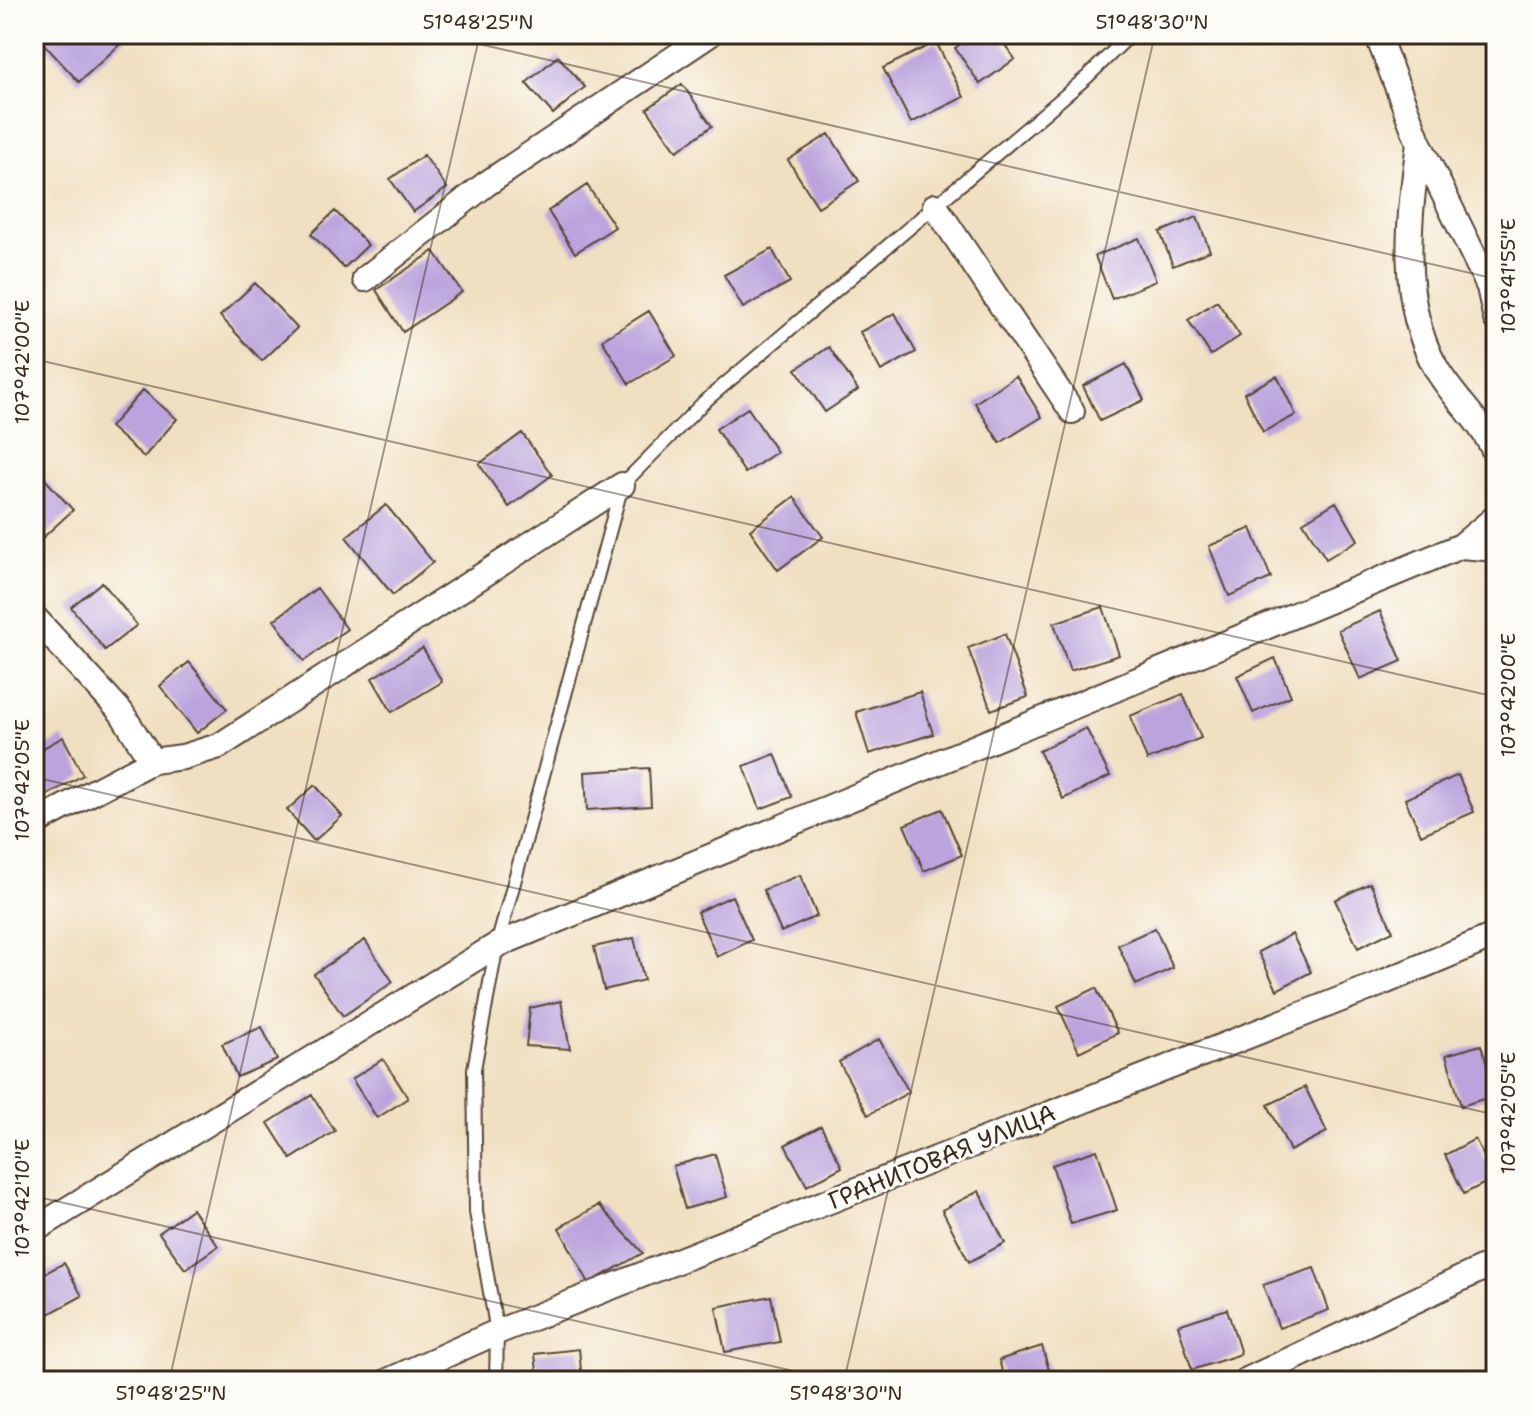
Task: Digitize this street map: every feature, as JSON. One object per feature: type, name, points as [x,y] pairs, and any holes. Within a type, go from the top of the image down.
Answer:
[{"type":"street","points":[[365,279],[486,184],[710,34]]},
{"type":"street","points":[[1377,34],[1419,143],[1493,290],[1496,319]]},
{"type":"street","points":[[1419,143],[1410,207],[1411,284],[1420,334],[1438,371],[1487,434],[1496,455]]},
{"type":"street","points":[[935,206],[1072,411]]},
{"type":"street","points":[[34,823],[152,761],[183,757],[219,746],[622,485]]},
{"type":"street","points":[[34,1230],[497,945],[1461,546],[1496,517]]},
{"type":"street","points":[[1461,546],[1496,549]]},
{"type":"street","points":[[34,617],[121,712],[152,761]]},
{"type":"street","name":"ГРАНИТОВАЯ УЛИЦА","points":[[388,1381],[497,1332],[1377,985],[1496,935]]},
{"type":"street","points":[[1245,1381],[1496,1262]]},
{"type":"lane","points":[[496,1381],[497,1332],[476,1212],[474,1069],[497,945],[622,485],[704,402],[1087,77],[1131,34]]},
{"type":"building","points":[[49,34],[131,34],[79,82],[41,41]]},
{"type":"building","points":[[974,34],[997,34],[1015,59],[980,84],[955,48]]},
{"type":"building","points":[[936,42],[964,97],[911,123],[883,68]]},
{"type":"building","points":[[558,56],[585,87],[553,114],[526,83]]},
{"type":"building","points":[[682,84],[712,126],[677,151],[647,109]]},
{"type":"building","points":[[829,134],[859,181],[818,207],[788,160]]},
{"type":"building","points":[[424,155],[447,188],[413,212],[390,179]]},
{"type":"building","points":[[587,185],[615,227],[575,253],[548,211]]},
{"type":"building","points":[[335,211],[368,245],[344,268],[311,234]]},
{"type":"building","points":[[1197,217],[1210,251],[1173,266],[1160,232]]},
{"type":"building","points":[[1139,238],[1156,281],[1112,299],[1095,256]]},
{"type":"building","points":[[772,249],[790,282],[743,308],[724,275]]},
{"type":"building","points":[[434,251],[462,292],[403,332],[376,290]]},
{"type":"building","points":[[255,283],[297,328],[262,361],[220,316]]},
{"type":"building","points":[[1217,301],[1240,336],[1211,355],[1188,320]]},
{"type":"building","points":[[649,311],[676,356],[629,384],[602,340]]},
{"type":"building","points":[[895,313],[916,352],[881,371],[860,332]]},
{"type":"building","points":[[829,347],[858,390],[825,412],[796,369]]},
{"type":"building","points":[[1126,364],[1144,400],[1100,421],[1083,386]]},
{"type":"building","points":[[1016,376],[1042,417],[1000,443],[975,403]]},
{"type":"building","points":[[1277,376],[1296,415],[1263,432],[1244,393]]},
{"type":"building","points":[[143,390],[177,419],[144,457],[110,427]]},
{"type":"building","points":[[748,408],[777,452],[745,473],[716,429]]},
{"type":"building","points":[[522,433],[552,475],[509,507],[479,464]]},
{"type":"building","points":[[42,476],[73,510],[37,543],[34,540],[34,483]]},
{"type":"building","points":[[794,497],[823,537],[778,570],[750,530]]},
{"type":"building","points":[[1336,502],[1358,540],[1326,559],[1303,522]]},
{"type":"building","points":[[386,505],[433,562],[393,595],[346,537]]},
{"type":"building","points":[[1251,528],[1271,578],[1229,596],[1209,546]]},
{"type":"building","points":[[102,582],[137,625],[105,650],[71,607]]},
{"type":"building","points":[[317,588],[347,629],[304,661],[274,620]]},
{"type":"building","points":[[1103,607],[1119,655],[1070,671],[1054,623]]},
{"type":"building","points":[[1380,611],[1402,661],[1360,679],[1338,630]]},
{"type":"building","points":[[1005,634],[1028,697],[991,710],[968,648]]},
{"type":"building","points":[[423,648],[442,682],[392,712],[372,678]]},
{"type":"building","points":[[1275,658],[1291,696],[1253,713],[1237,676]]},
{"type":"building","points":[[189,662],[227,709],[197,733],[160,686]]},
{"type":"building","points":[[920,692],[933,734],[869,754],[856,712]]},
{"type":"building","points":[[1183,694],[1201,738],[1147,760],[1130,716]]},
{"type":"building","points":[[1086,728],[1110,776],[1063,799],[1039,751]]},
{"type":"building","points":[[63,737],[83,775],[38,800],[34,792],[34,753]]},
{"type":"building","points":[[775,754],[792,797],[760,809],[744,766]]},
{"type":"building","points":[[649,768],[651,806],[587,810],[585,772]]},
{"type":"building","points":[[1458,775],[1474,812],[1421,835],[1405,799]]},
{"type":"building","points":[[315,785],[342,816],[314,841],[287,810]]},
{"type":"building","points":[[942,809],[962,855],[924,871],[904,825]]},
{"type":"building","points":[[800,875],[817,916],[781,932],[763,890]]},
{"type":"building","points":[[1370,883],[1393,931],[1358,948],[1335,900]]},
{"type":"building","points":[[732,896],[752,940],[717,957],[697,912]]},
{"type":"building","points":[[1155,928],[1173,968],[1136,985],[1118,945]]},
{"type":"building","points":[[1292,934],[1311,972],[1277,990],[1258,952]]},
{"type":"building","points":[[634,938],[644,980],[604,990],[594,947]]},
{"type":"building","points":[[365,940],[393,982],[343,1016],[314,974]]},
{"type":"building","points":[[1096,988],[1118,1033],[1079,1052],[1058,1006]]},
{"type":"building","points":[[561,1001],[570,1049],[526,1046],[530,1008]]},
{"type":"building","points":[[262,1027],[277,1060],[237,1077],[222,1044]]},
{"type":"building","points":[[879,1039],[909,1092],[868,1115],[839,1062]]},
{"type":"building","points":[[1481,1045],[1496,1095],[1461,1106],[1446,1055]]},
{"type":"building","points":[[383,1059],[408,1098],[377,1118],[352,1079]]},
{"type":"building","points":[[1305,1087],[1327,1132],[1290,1151],[1268,1105]]},
{"type":"building","points":[[312,1095],[335,1131],[291,1159],[268,1123]]},
{"type":"building","points":[[821,1126],[842,1167],[807,1186],[785,1145]]},
{"type":"building","points":[[1475,1139],[1495,1178],[1464,1194],[1445,1155]]},
{"type":"building","points":[[1097,1150],[1117,1210],[1071,1224],[1052,1165]]},
{"type":"building","points":[[715,1154],[727,1197],[685,1209],[673,1166]]},
{"type":"building","points":[[979,1191],[1005,1243],[969,1262],[942,1210]]},
{"type":"building","points":[[599,1205],[643,1253],[589,1283],[559,1228]]},
{"type":"building","points":[[192,1209],[218,1246],[185,1269],[159,1233]]},
{"type":"building","points":[[64,1263],[82,1296],[34,1322],[34,1279]]},
{"type":"building","points":[[1314,1268],[1329,1310],[1279,1328],[1263,1285]]},
{"type":"building","points":[[771,1296],[780,1342],[725,1352],[716,1307]]},
{"type":"building","points":[[1227,1309],[1241,1354],[1192,1370],[1178,1325]]},
{"type":"building","points":[[1042,1346],[1052,1381],[1005,1381],[999,1360]]},
{"type":"building","points":[[579,1349],[582,1381],[538,1381],[535,1354]]}]
